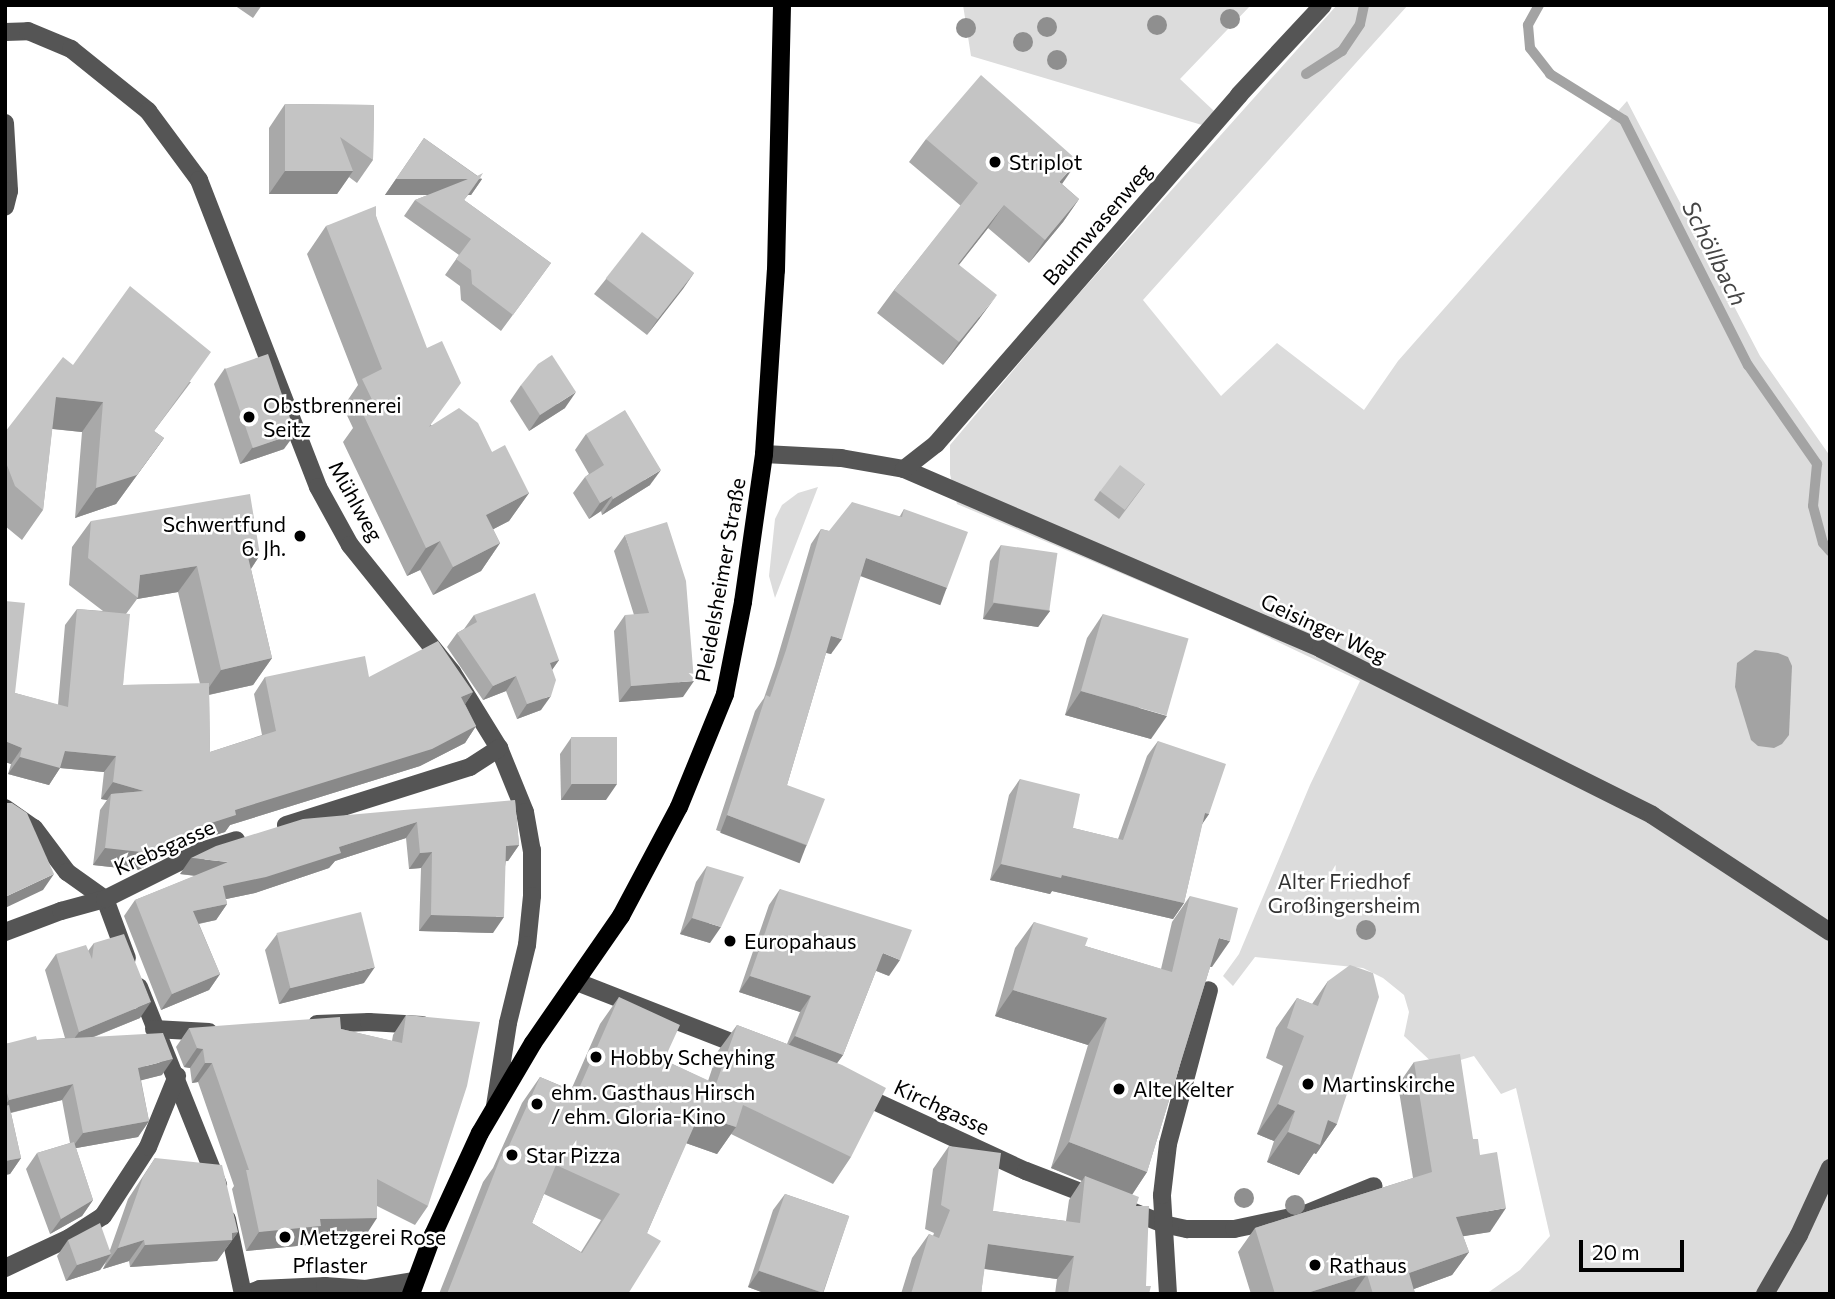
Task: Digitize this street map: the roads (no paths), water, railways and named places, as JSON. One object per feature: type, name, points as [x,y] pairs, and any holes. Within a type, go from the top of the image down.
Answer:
[{"type":"main road","name":"Pleidelsheimer Straße","points":[[412,1287],[480,1133],[533,1043],[621,916],[679,807],[725,694],[743,602],[764,454],[776,270],[782,5]]},
{"type":"street","name":"Baumwasenweg","points":[[904,469],[936,444],[1240,95],[1323,5]]},
{"type":"street","name":"Mühlweg","points":[[5,32],[28,31],[71,49],[148,111],[199,180],[318,487],[350,545],[452,672],[499,748],[525,812],[532,850],[532,896],[527,945],[508,1023],[495,1107]]},
{"type":"street","points":[[5,122],[9,191],[5,207]]},
{"type":"street","name":"Geisinger Weg","points":[[764,454],[841,458],[904,469],[1321,649],[1651,815],[1830,932]]},
{"type":"street","name":"Krebsgasse","points":[[5,932],[61,911],[105,899],[201,851],[470,767],[499,748]]},
{"type":"street","points":[[5,808],[34,828],[67,872],[105,899],[222,1195],[245,1294]]},
{"type":"street","points":[[577,982],[767,1056]]},
{"type":"street","points":[[1168,1294],[1162,1195],[1168,1144],[1209,990]]},
{"type":"street","points":[[294,1026],[369,1021],[435,1025]]},
{"type":"street","points":[[155,1029],[229,1031]]},
{"type":"street","points":[[5,1268],[69,1238],[103,1216],[148,1147],[177,1076]]},
{"type":"street","name":"Kirchgasse","points":[[843,1087],[1026,1171],[1163,1224],[1213,1230],[1266,1224],[1305,1214],[1374,1186]]},
{"type":"street","points":[[1765,1294],[1799,1235],[1830,1168]]},
{"type":"street","name":"Pflaster","points":[[245,1294],[260,1289],[325,1286],[366,1289],[412,1287]]},
{"type":"waterway","points":[[1306,74],[1342,51],[1360,24],[1364,5]]},
{"type":"waterway","name":"Schöllbach","points":[[1539,5],[1528,25],[1530,48],[1550,74],[1624,120],[1748,365],[1817,464],[1813,506],[1823,543],[1830,551]]},
{"type":"place","name":"Striplot","points":[[995,162]]},
{"type":"place","name":"Obstbrennerei Seitz","points":[[249,417]]},
{"type":"place","name":"Schwertfund 6. Jh.","points":[[300,536]]},
{"type":"place","name":"Europahaus","points":[[730,941]]},
{"type":"place","name":"Hobby Scheyhing","points":[[596,1057]]},
{"type":"place","name":"Martinskirche","points":[[1308,1084]]},
{"type":"place","name":"Alte Kelter","points":[[1119,1089]]},
{"type":"place","name":"ehm. Gasthaus Hirsch / ehm. Gloria-Kino","points":[[537,1104]]},
{"type":"place","name":"Star Pizza","points":[[512,1155]]},
{"type":"place","name":"Metzgerei Rose","points":[[285,1237]]},
{"type":"place","name":"Rathaus","points":[[1315,1265]]},
{"type":"park label","name":"Alter Friedhof Großingersheim","points":[[1344,893]]}]
